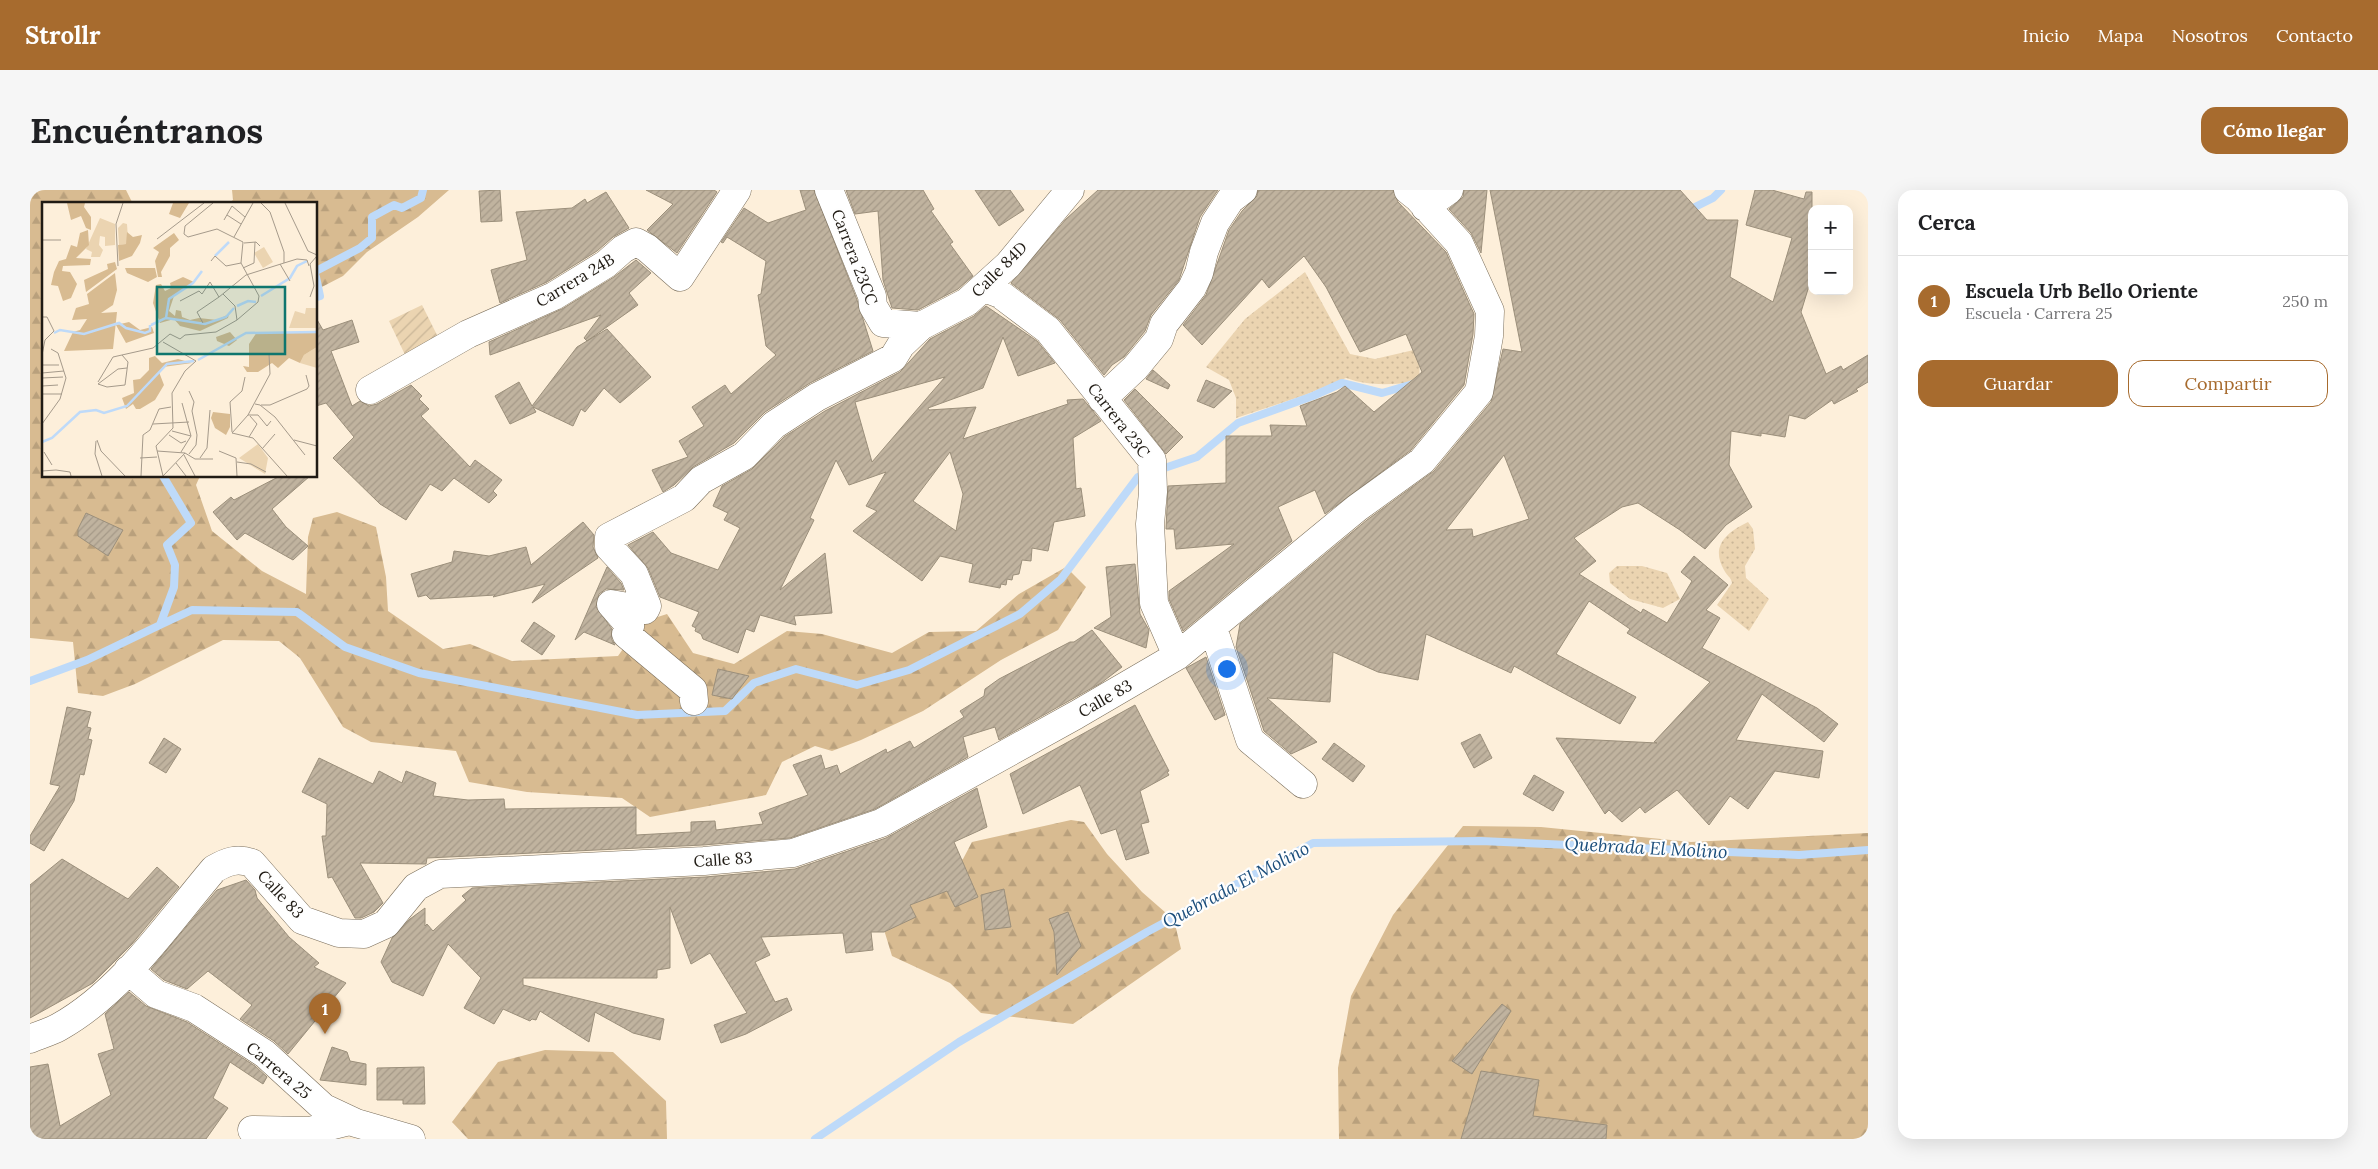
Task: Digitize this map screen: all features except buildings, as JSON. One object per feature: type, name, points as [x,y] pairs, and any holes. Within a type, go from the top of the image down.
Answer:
[{"type":"street","name":"Carrera 24B","points":[[370,390],[468,334],[554,296],[606,264],[624,248],[636,242],[647,248],[680,277],[737,190]]},
{"type":"street","name":"Carrera 23CC","points":[[829,190],[872,296],[873,306],[882,323],[921,326]]},
{"type":"street","points":[[983,278],[1053,190]]},
{"type":"street","name":"Calle 84D","points":[[694,701],[693,690],[632,642],[626,634],[630,626],[611,604],[645,610],[647,606],[634,574],[609,548],[609,537],[684,498],[701,480],[744,456],[774,425],[817,397],[892,358],[901,345],[921,326],[966,302],[983,278],[1008,265],[1070,190]]},
{"type":"street","points":[[1102,399],[1136,368],[1158,339],[1164,324],[1192,288],[1200,273],[1204,252],[1215,223],[1230,200],[1243,190]]},
{"type":"street","points":[[1417,198],[1450,190]]},
{"type":"street","name":"Calle 83","points":[[30,1039],[58,1027],[94,1002],[128,970],[214,869],[225,862],[240,859],[252,863],[302,920],[339,932],[364,934],[386,924],[416,887],[440,874],[704,861],[793,853],[881,823],[1076,715],[1177,656],[1357,508],[1422,461],[1479,392],[1490,336],[1490,311],[1458,243],[1417,198]]},
{"type":"street","name":"Carrera 23C","points":[[983,278],[1000,294],[1048,330],[1152,460],[1153,490],[1150,524],[1154,603],[1177,656]]},
{"type":"street","points":[[1212,628],[1250,740],[1303,784]]},
{"type":"street","name":"Carrera 25","points":[[128,970],[156,994],[194,1008],[265,1054],[324,1108],[385,1133],[411,1139]]},
{"type":"street","points":[[252,1130],[309,1130],[350,1120]]},
{"type":"shaded area","points":[[1305,272],[1350,354],[1375,359],[1418,349],[1420,360],[1419,382],[1373,384],[1346,378],[1305,395],[1236,418],[1236,398],[1229,380],[1206,367],[1245,319]]},
{"type":"shaded area","points":[[422,305],[441,343],[407,359],[389,321]]},
{"type":"shaded area","points":[[1748,522],[1753,529],[1755,549],[1745,566],[1746,578],[1769,599],[1749,631],[1717,605],[1732,583],[1720,561],[1720,547],[1727,535]]},
{"type":"shaded area","points":[[1617,566],[1642,566],[1667,573],[1680,599],[1663,608],[1630,599],[1610,583],[1609,573]]},
{"type":"green space","points":[[30,190],[126,190],[132,202],[42,202],[42,478],[199,478],[196,485],[212,531],[262,571],[306,594],[308,537],[313,518],[337,512],[376,527],[386,577],[388,611],[443,649],[470,644],[512,661],[618,656],[642,622],[667,614],[693,653],[734,664],[787,631],[822,634],[892,653],[929,632],[976,631],[1019,594],[1066,567],[1086,587],[1058,630],[1001,660],[923,711],[861,740],[832,751],[815,746],[782,762],[766,795],[650,817],[622,798],[527,792],[469,782],[456,751],[371,742],[343,727],[300,658],[279,641],[223,640],[135,684],[103,696],[78,693],[73,642],[30,638]]},
{"type":"green space","points":[[232,190],[449,190],[418,217],[367,252],[343,276],[318,289],[318,202],[230,202],[233,200]]},
{"type":"green space","points":[[1071,820],[1084,822],[1107,854],[1142,892],[1174,920],[1181,949],[1073,1024],[981,1013],[950,983],[892,956],[874,897],[963,859],[972,842]]},
{"type":"green space","points":[[1463,826],[1541,827],[1691,842],[1868,833],[1868,1139],[1339,1139],[1338,1068],[1351,996],[1393,915]]},
{"type":"green space","points":[[545,1050],[613,1052],[666,1101],[667,1139],[468,1139],[452,1122],[498,1062]]},
{"type":"waterway","points":[[318,270],[360,248],[372,238],[372,217],[394,205],[402,208],[421,198],[423,190]]},
{"type":"waterway","points":[[1687,211],[1713,198],[1721,190]]},
{"type":"waterway","points":[[318,286],[320,296],[318,296]]},
{"type":"waterway","points":[[160,625],[192,610],[297,612],[345,647],[419,673],[637,715],[725,711],[754,683],[796,669],[857,685],[909,670],[1020,614],[1061,579],[1138,477],[1197,457],[1238,423],[1313,396],[1342,383],[1382,393],[1413,384]]},
{"type":"waterway","points":[[30,681],[87,660],[160,625],[174,587],[175,565],[167,545],[191,523],[164,478]]},
{"type":"waterway","name":"Quebrada El Molino","points":[[815,1139],[959,1042],[1147,932],[1313,843],[1481,841],[1799,855],[1868,850]]},
{"type":"place","name":"Escuela Urb Bello Oriente","points":[[325,1034]]}]
